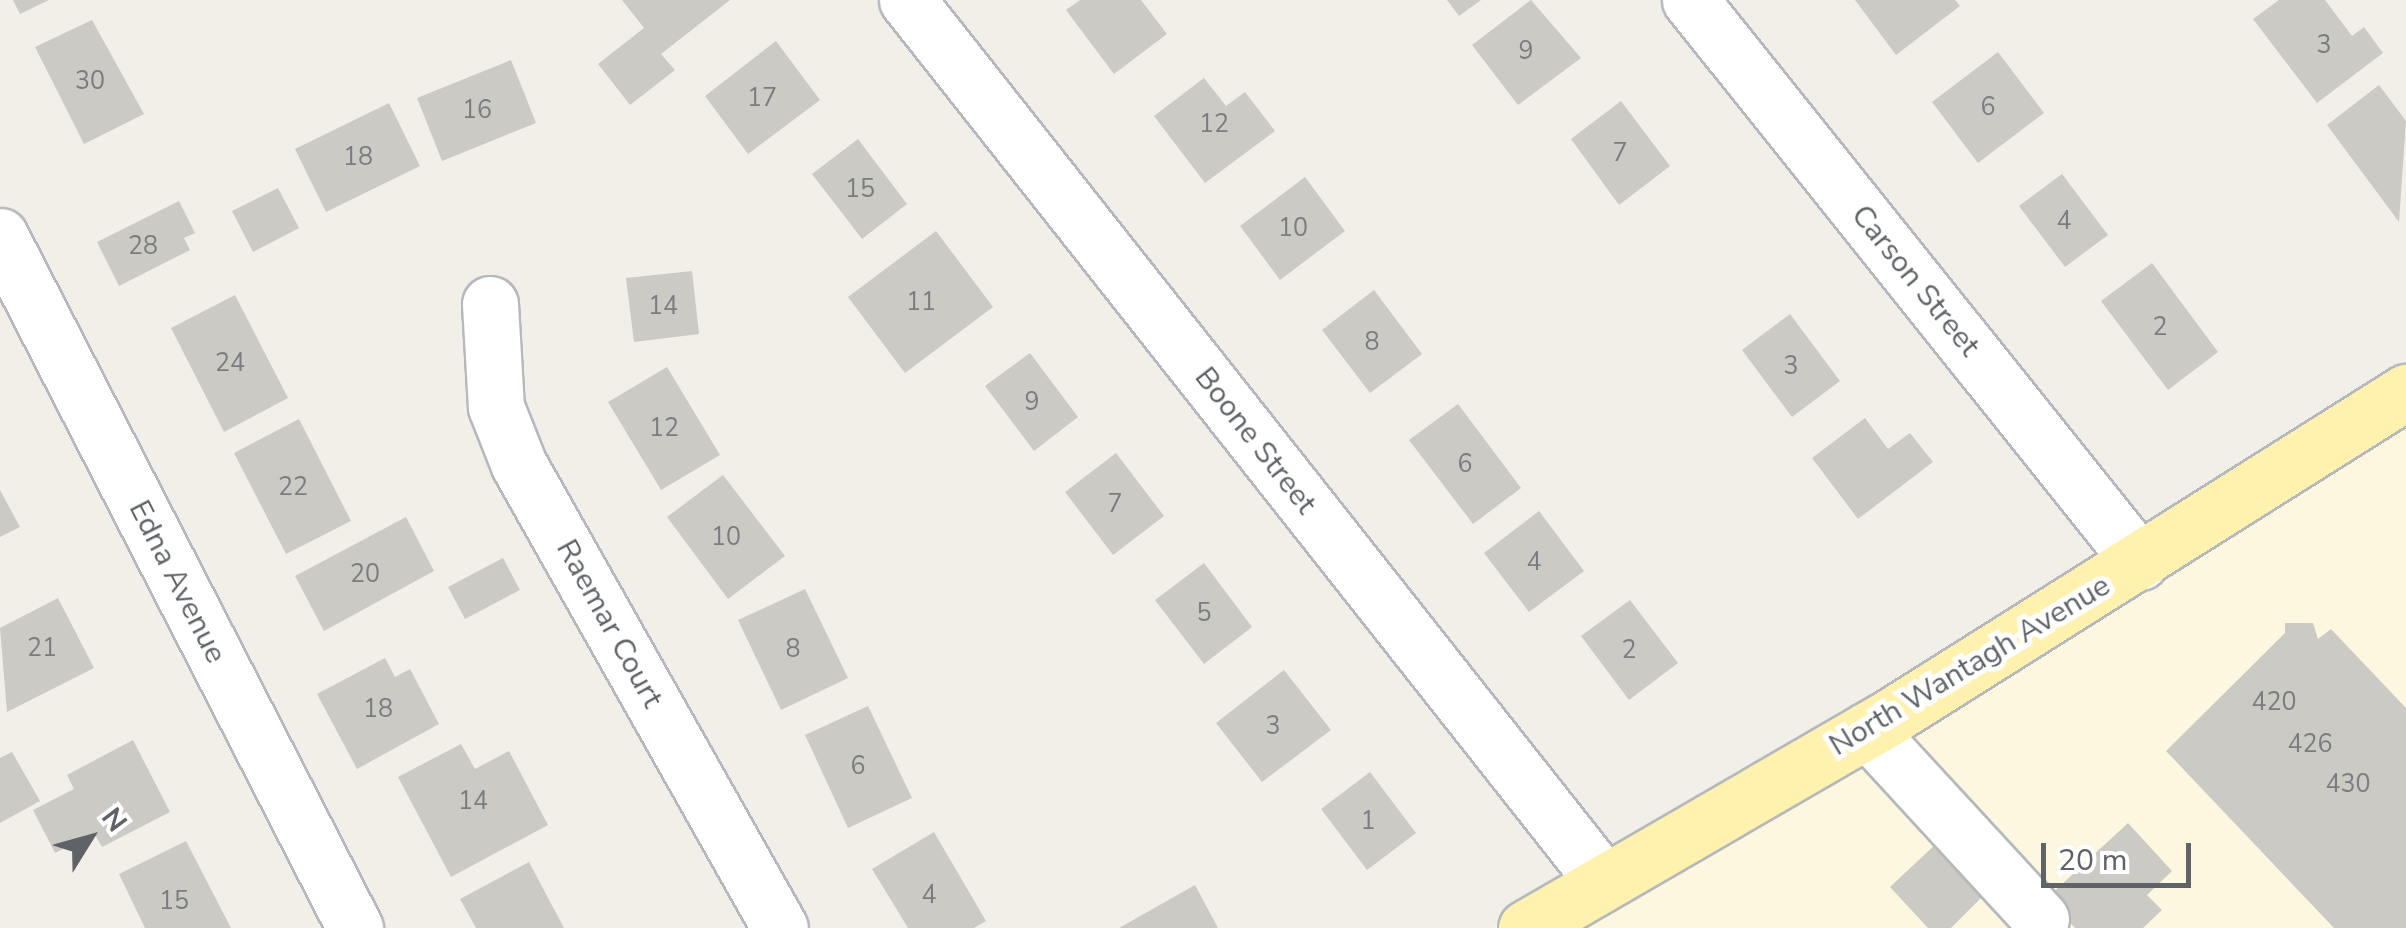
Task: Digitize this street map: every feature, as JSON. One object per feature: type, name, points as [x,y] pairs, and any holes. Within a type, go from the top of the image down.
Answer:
[{"type":"main road","name":"North Wantagh Avenue","points":[[1526,928],[1866,730],[2406,392]]},
{"type":"street","name":"Boone Street","points":[[907,0],[1604,882]]},
{"type":"street","name":"Carson Street","points":[[1690,0],[2140,562]]},
{"type":"street","name":"Edna Avenue","points":[[0,236],[354,928]]},
{"type":"street","name":"Raemar Court","points":[[490,304],[496,406],[519,465],[780,928]]},
{"type":"street","points":[[1866,730],[2042,920]]},
{"type":"shaded area","points":[[2406,377],[2406,928],[1493,928],[1989,641]]},
{"type":"building","points":[[13,0],[49,0],[20,14]]},
{"type":"building","points":[[622,0],[730,0],[661,54],[675,70],[630,105],[598,64],[644,28]]},
{"type":"building","points":[[1080,0],[1141,0],[1167,34],[1114,74],[1066,10]]},
{"type":"building","points":[[1447,0],[1481,0],[1459,16]]},
{"type":"building","points":[[1531,0],[1581,58],[1518,105],[1472,45]]},
{"type":"building","points":[[1855,0],[1955,0],[1960,6],[1896,55]]},
{"type":"building","points":[[2279,0],[2325,0],[2352,36],[2364,27],[2383,53],[2317,103],[2253,19]]},
{"type":"building","points":[[92,20],[144,114],[84,144],[35,47]]},
{"type":"building","points":[[776,41],[820,100],[748,154],[705,96]]},
{"type":"building","points":[[1998,52],[2044,113],[1978,163],[1932,102]]},
{"type":"building","points":[[511,60],[536,123],[442,161],[417,98]]},
{"type":"building","points":[[1204,78],[1226,106],[1245,92],[1275,131],[1205,183],[1154,116]]},
{"type":"building","points":[[2379,85],[2406,121],[2399,222],[2327,125]]},
{"type":"building","points":[[1621,101],[1670,166],[1619,205],[1571,139]]},
{"type":"building","points":[[389,103],[420,166],[326,212],[295,149]]},
{"type":"building","points":[[858,139],[907,204],[862,239],[812,174]]},
{"type":"building","points":[[2062,174],[2108,235],[2065,267],[2019,206]]},
{"type":"building","points":[[1305,177],[1345,231],[1280,280],[1240,226]]},
{"type":"building","points":[[278,188],[299,228],[253,252],[232,211]]},
{"type":"building","points":[[179,201],[195,233],[184,238],[190,250],[119,286],[97,242]]},
{"type":"building","points":[[936,231],[993,307],[905,373],[848,297]]},
{"type":"building","points":[[2152,263],[2218,352],[2168,390],[2101,301]]},
{"type":"building","points":[[692,271],[699,334],[634,342],[626,278]]},
{"type":"building","points":[[1374,290],[1422,354],[1370,393],[1322,330]]},
{"type":"building","points":[[235,295],[288,398],[224,432],[171,328]]},
{"type":"building","points":[[1790,314],[1840,381],[1792,417],[1742,350]]},
{"type":"building","points":[[1030,353],[1078,417],[1034,451],[985,386]]},
{"type":"building","points":[[667,367],[720,455],[661,490],[608,402]]},
{"type":"building","points":[[1458,404],[1521,488],[1473,524],[1409,440]]},
{"type":"building","points":[[1865,418],[1888,449],[1910,433],[1933,462],[1858,519],[1812,458]]},
{"type":"building","points":[[299,419],[351,521],[286,554],[234,453]]},
{"type":"building","points":[[1116,453],[1164,516],[1113,555],[1065,492]]},
{"type":"building","points":[[723,475],[785,556],[728,599],[667,517]]},
{"type":"building","points":[[0,490],[20,527],[0,537]]},
{"type":"building","points":[[1539,511],[1584,571],[1529,612],[1484,553]]},
{"type":"building","points":[[406,517],[434,571],[324,631],[295,576]]},
{"type":"building","points":[[503,558],[520,590],[465,619],[448,587]]},
{"type":"building","points":[[1204,563],[1252,627],[1204,664],[1155,600]]},
{"type":"building","points":[[805,589],[848,678],[781,710],[738,620]]},
{"type":"building","points":[[58,598],[94,668],[7,712],[0,628]]},
{"type":"building","points":[[1630,600],[1678,663],[1629,700],[1581,636]]},
{"type":"building","points":[[2285,623],[2313,623],[2318,639],[2331,629],[2406,708],[2406,928],[2334,928],[2166,751],[2285,633]]},
{"type":"building","points":[[385,658],[395,677],[410,669],[439,724],[357,769],[317,694]]},
{"type":"building","points":[[1284,670],[1331,730],[1262,782],[1216,723]]},
{"type":"building","points":[[868,706],[912,798],[848,828],[805,735]]},
{"type":"building","points":[[133,740],[170,812],[102,847],[94,833],[55,853],[33,810],[74,789],[67,775]]},
{"type":"building","points":[[461,744],[475,769],[509,751],[548,825],[451,877],[398,777]]},
{"type":"building","points":[[12,752],[40,801],[0,823],[0,758]]},
{"type":"building","points":[[1370,772],[1416,833],[1367,870],[1321,809]]},
{"type":"building","points":[[2128,823],[2172,871],[2147,895],[2162,910],[2143,928],[2075,928],[2047,898]]},
{"type":"building","points":[[934,832],[986,921],[974,928],[908,928],[872,869]]},
{"type":"building","points":[[186,841],[231,928],[145,928],[119,874]]},
{"type":"building","points":[[1939,841],[1986,893],[1951,928],[1928,928],[1890,887]]},
{"type":"building","points":[[529,862],[564,928],[476,928],[460,899]]},
{"type":"building","points":[[1195,885],[1218,928],[1119,928]]}]
